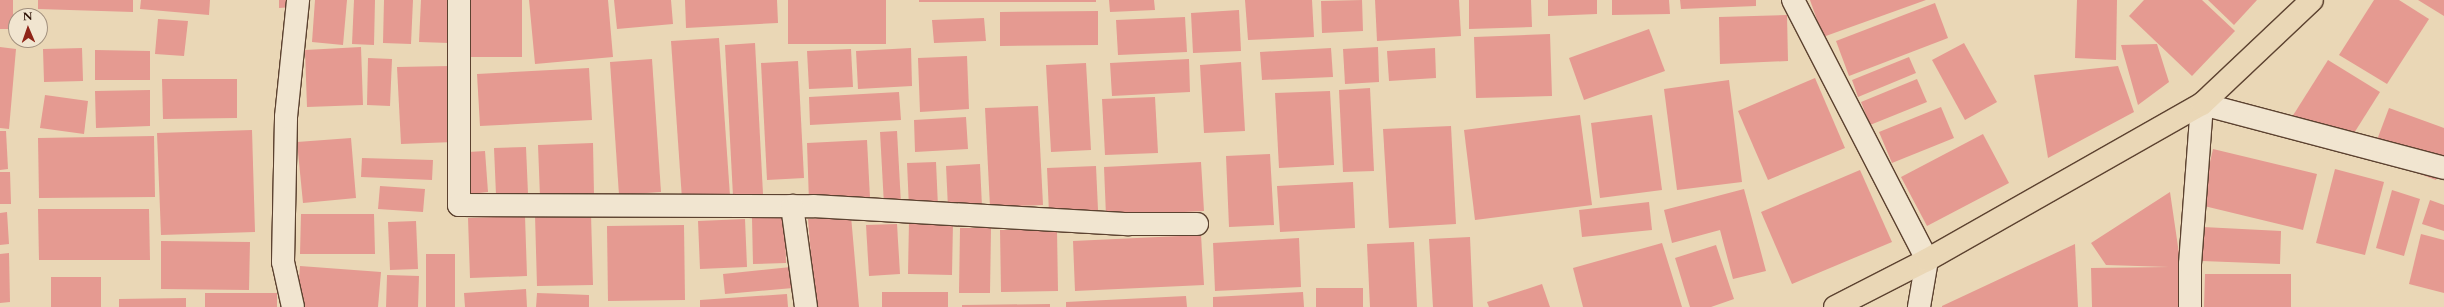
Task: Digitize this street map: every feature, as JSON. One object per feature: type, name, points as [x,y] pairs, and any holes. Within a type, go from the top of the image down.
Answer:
[{"type":"main road","points":[[1835,307],[1927,260],[2202,104],[2312,0]]},
{"type":"street","points":[[293,307],[283,262],[286,117],[298,0]]},
{"type":"street","points":[[459,0],[459,205],[792,206],[1128,224],[1197,224]]},
{"type":"street","points":[[1793,0],[1927,260],[1920,307]]},
{"type":"street","points":[[2190,307],[2190,264],[2202,104],[2444,168]]},
{"type":"street","points":[[792,206],[806,307]]},
{"type":"building","points":[[0,0],[13,0],[13,8],[8,8],[8,29],[0,29]]},
{"type":"building","points":[[38,0],[133,0],[133,12],[38,8]]},
{"type":"building","points":[[141,0],[210,0],[209,15],[140,9]]},
{"type":"building","points":[[279,0],[293,0],[293,7],[279,8]]},
{"type":"building","points":[[315,0],[347,0],[343,45],[312,42]]},
{"type":"building","points":[[354,0],[375,0],[374,45],[352,44]]},
{"type":"building","points":[[384,0],[413,0],[411,44],[383,43]]},
{"type":"building","points":[[421,0],[451,0],[449,43],[419,42]]},
{"type":"building","points":[[464,0],[522,0],[522,57],[464,57]]},
{"type":"building","points":[[529,0],[608,0],[613,57],[535,64]]},
{"type":"building","points":[[614,0],[671,0],[673,24],[617,29]]},
{"type":"building","points":[[685,0],[777,0],[778,23],[686,28]]},
{"type":"building","points":[[788,0],[886,0],[886,44],[788,44]]},
{"type":"building","points":[[919,0],[1096,0],[1096,2],[919,2]]},
{"type":"building","points":[[1109,0],[1154,0],[1155,10],[1110,12]]},
{"type":"building","points":[[1245,0],[1312,0],[1314,37],[1248,40]]},
{"type":"building","points":[[1362,0],[1363,31],[1322,33],[1321,1]]},
{"type":"building","points":[[1375,0],[1459,0],[1461,36],[1377,41]]},
{"type":"building","points":[[1469,0],[1531,0],[1532,27],[1469,29]]},
{"type":"building","points":[[1548,0],[1597,0],[1597,14],[1548,16]]},
{"type":"building","points":[[1612,0],[1669,0],[1670,14],[1612,15]]},
{"type":"building","points":[[1680,0],[1756,0],[1756,6],[1681,9]]},
{"type":"building","points":[[1810,0],[1926,0],[1823,37]]},
{"type":"building","points":[[2077,0],[2117,0],[2116,60],[2075,58]]},
{"type":"building","points":[[2144,0],[2202,0],[2235,31],[2192,76],[2129,16]]},
{"type":"building","points":[[2208,0],[2257,0],[2234,25]]},
{"type":"building","points":[[2374,0],[2399,0],[2429,19],[2387,84],[2339,55]]},
{"type":"building","points":[[2418,0],[2444,0],[2444,16]]},
{"type":"building","points":[[1935,3],[1948,38],[1849,76],[1836,41]]},
{"type":"building","points":[[1239,10],[1241,51],[1193,53],[1191,13]]},
{"type":"building","points":[[1098,11],[1098,45],[1000,46],[1000,12]]},
{"type":"building","points":[[1787,15],[1788,61],[1720,64],[1719,17]]},
{"type":"building","points":[[1185,17],[1187,52],[1118,55],[1116,20]]},
{"type":"building","points":[[984,18],[986,41],[934,43],[932,20]]},
{"type":"building","points":[[158,19],[188,21],[184,56],[155,54]]},
{"type":"building","points":[[1649,29],[1665,71],[1584,100],[1569,58]]},
{"type":"building","points":[[1550,34],[1552,96],[1476,98],[1474,37]]},
{"type":"building","points":[[719,38],[730,196],[682,199],[671,41]]},
{"type":"building","points":[[755,43],[763,194],[733,196],[725,45]]},
{"type":"building","points":[[1964,43],[1997,102],[1965,120],[1932,60]]},
{"type":"building","points":[[2157,44],[2169,82],[2138,105],[2121,45]]},
{"type":"building","points":[[0,47],[16,49],[9,129],[0,128]]},
{"type":"building","points":[[361,47],[363,105],[307,107],[305,50]]},
{"type":"building","points":[[1378,47],[1379,82],[1345,84],[1343,49]]},
{"type":"building","points":[[82,48],[83,81],[44,82],[43,49]]},
{"type":"building","points":[[911,48],[912,86],[858,89],[856,51]]},
{"type":"building","points":[[1331,48],[1333,77],[1262,80],[1260,52]]},
{"type":"building","points":[[1435,48],[1436,78],[1389,81],[1387,51]]},
{"type":"building","points":[[851,49],[853,87],[809,89],[807,51]]},
{"type":"building","points":[[95,50],[150,51],[150,80],[95,80]]},
{"type":"building","points":[[967,56],[969,109],[920,112],[918,58]]},
{"type":"building","points":[[1909,57],[1916,73],[1858,97],[1852,80]]},
{"type":"building","points":[[368,58],[392,59],[390,106],[367,105]]},
{"type":"building","points":[[652,59],[661,192],[619,195],[610,62]]},
{"type":"building","points":[[1189,59],[1190,92],[1112,96],[1110,63]]},
{"type":"building","points":[[2328,60],[2380,92],[2344,149],[2292,117]]},
{"type":"building","points":[[798,61],[804,178],[767,180],[761,63]]},
{"type":"building","points":[[1241,62],[1245,131],[1204,133],[1200,65]]},
{"type":"building","points":[[1086,63],[1091,150],[1051,152],[1046,65]]},
{"type":"building","points":[[450,66],[454,142],[401,144],[397,67]]},
{"type":"building","points":[[2118,66],[2134,112],[2048,158],[2034,75]]},
{"type":"building","points":[[589,68],[592,120],[480,126],[477,74]]},
{"type":"building","points":[[1815,78],[1845,148],[1768,180],[1738,111]]},
{"type":"building","points":[[162,79],[237,79],[237,118],[163,119]]},
{"type":"building","points":[[1917,79],[1927,102],[1870,125],[1861,102]]},
{"type":"building","points":[[1729,80],[1742,182],[1677,190],[1664,89]]},
{"type":"building","points":[[1370,88],[1374,171],[1343,172],[1339,90]]},
{"type":"building","points":[[150,90],[150,126],[96,128],[95,91]]},
{"type":"building","points":[[1330,91],[1334,165],[1279,168],[1275,93]]},
{"type":"building","points":[[899,92],[901,120],[810,125],[809,97]]},
{"type":"building","points":[[45,95],[88,101],[84,134],[40,128]]},
{"type":"building","points":[[1155,97],[1158,153],[1105,155],[1102,99]]},
{"type":"building","points":[[1038,106],[1043,205],[990,207],[985,108]]},
{"type":"building","points":[[1941,107],[1954,138],[1892,163],[1879,132]]},
{"type":"building","points":[[2389,108],[2444,128],[2444,160],[2436,180],[2371,156]]},
{"type":"building","points":[[1580,115],[1592,205],[1475,220],[1464,130]]},
{"type":"building","points":[[1652,115],[1662,190],[1600,198],[1591,123]]},
{"type":"building","points":[[966,117],[968,149],[915,152],[914,120]]},
{"type":"building","points":[[1451,126],[1456,224],[1389,228],[1383,129]]},
{"type":"building","points":[[252,130],[255,232],[161,235],[157,133]]},
{"type":"building","points":[[0,131],[6,131],[8,169],[0,170]]},
{"type":"building","points":[[897,131],[901,204],[884,205],[880,132]]},
{"type":"building","points":[[1983,134],[2009,183],[1927,226],[1901,177]]},
{"type":"building","points":[[154,136],[155,197],[39,198],[38,138]]},
{"type":"building","points":[[351,138],[356,198],[303,203],[297,142]]},
{"type":"building","points":[[867,140],[870,198],[809,202],[807,143]]},
{"type":"building","points":[[593,143],[594,195],[540,197],[538,145]]},
{"type":"building","points":[[526,147],[528,194],[496,195],[494,148]]},
{"type":"building","points":[[2213,149],[2317,174],[2303,230],[2200,205]]},
{"type":"building","points":[[485,151],[488,192],[471,194],[468,152]]},
{"type":"building","points":[[1270,154],[1274,225],[1229,227],[1226,156]]},
{"type":"building","points":[[362,158],[433,160],[432,180],[361,177]]},
{"type":"building","points":[[936,162],[938,207],[909,208],[907,163]]},
{"type":"building","points":[[1201,162],[1204,211],[1106,216],[1104,167]]},
{"type":"building","points":[[980,164],[982,207],[948,208],[946,166]]},
{"type":"building","points":[[1096,166],[1098,210],[1049,213],[1047,168]]},
{"type":"building","points":[[2335,169],[2384,182],[2365,255],[2316,243]]},
{"type":"building","points":[[1860,170],[1892,242],[1792,284],[1761,212]]},
{"type":"building","points":[[0,172],[10,172],[11,204],[0,204]]},
{"type":"building","points":[[1353,182],[1355,228],[1280,232],[1277,186]]},
{"type":"building","points":[[380,186],[425,189],[423,212],[378,209]]},
{"type":"building","points":[[1744,189],[1766,271],[1733,279],[1720,230],[1672,243],[1664,210]]},
{"type":"building","points":[[2392,190],[2420,199],[2404,256],[2376,248]]},
{"type":"building","points":[[2170,192],[2181,267],[2182,307],[2092,307],[2091,268],[2169,267],[2106,265],[2091,243]]},
{"type":"building","points":[[2430,200],[2444,205],[2444,231],[2422,224]]},
{"type":"building","points":[[1649,202],[1652,230],[1582,237],[1579,210]]},
{"type":"building","points":[[38,209],[149,209],[150,260],[39,260]]},
{"type":"building","points":[[7,212],[9,244],[0,245],[0,213]]},
{"type":"building","points":[[301,214],[374,214],[375,254],[300,254]]},
{"type":"building","points":[[591,214],[593,285],[537,286],[535,215]]},
{"type":"building","points":[[525,216],[527,276],[470,278],[468,218]]},
{"type":"building","points":[[851,216],[859,307],[815,307],[808,219]]},
{"type":"building","points":[[752,218],[785,218],[786,263],[753,264]]},
{"type":"building","points":[[745,219],[747,267],[700,269],[698,221]]},
{"type":"building","points":[[416,221],[418,269],[390,270],[388,222]]},
{"type":"building","points":[[909,221],[953,222],[952,275],[908,274]]},
{"type":"building","points":[[897,224],[900,274],[869,276],[866,225]]},
{"type":"building","points":[[684,225],[685,300],[608,301],[607,226]]},
{"type":"building","points":[[2203,227],[2281,231],[2280,264],[2202,261]]},
{"type":"building","points":[[960,228],[991,228],[990,293],[959,293]]},
{"type":"building","points":[[1000,230],[1057,230],[1058,291],[1001,292]]},
{"type":"building","points":[[2421,234],[2444,240],[2444,293],[2409,284]]},
{"type":"building","points":[[1201,235],[1204,285],[1075,291],[1073,241]]},
{"type":"building","points":[[1470,237],[1473,307],[1433,307],[1429,239]]},
{"type":"building","points":[[1299,238],[1301,287],[1215,291],[1213,243]]},
{"type":"building","points":[[161,241],[250,242],[249,290],[161,289]]},
{"type":"building","points":[[1414,242],[1417,307],[1370,307],[1367,244]]},
{"type":"building","points":[[1662,243],[1682,307],[1583,307],[1573,268]]},
{"type":"building","points":[[2075,244],[2078,307],[1942,307],[1942,306]]},
{"type":"building","points":[[1716,245],[1734,299],[1711,307],[1690,307],[1675,258]]},
{"type":"building","points":[[9,253],[10,302],[0,303],[0,254]]},
{"type":"building","points":[[426,254],[455,254],[455,307],[426,307]]},
{"type":"building","points":[[300,266],[381,272],[378,307],[297,307]]},
{"type":"building","points":[[791,267],[793,288],[725,294],[723,274]]},
{"type":"building","points":[[2205,274],[2291,274],[2291,307],[2204,307]]},
{"type":"building","points":[[387,275],[419,276],[418,307],[386,307]]},
{"type":"building","points":[[51,277],[101,277],[101,307],[51,307]]},
{"type":"building","points":[[1542,284],[1550,307],[1489,307],[1487,302]]},
{"type":"building","points":[[1316,288],[1363,288],[1363,307],[1316,307]]},
{"type":"building","points":[[526,289],[527,307],[465,307],[464,293]]},
{"type":"building","points":[[882,292],[948,292],[948,307],[882,307]]},
{"type":"building","points":[[1303,292],[1304,307],[1213,307],[1213,297]]},
{"type":"building","points":[[205,293],[277,293],[277,307],[205,307]]},
{"type":"building","points":[[537,293],[589,295],[589,307],[536,307]]},
{"type":"building","points":[[787,294],[788,307],[700,307],[700,300]]},
{"type":"building","points":[[1186,296],[1187,307],[1066,307],[1066,302]]},
{"type":"building","points":[[186,298],[186,307],[119,307],[119,299]]},
{"type":"building","points":[[1050,304],[1050,307],[962,307],[962,305]]}]
